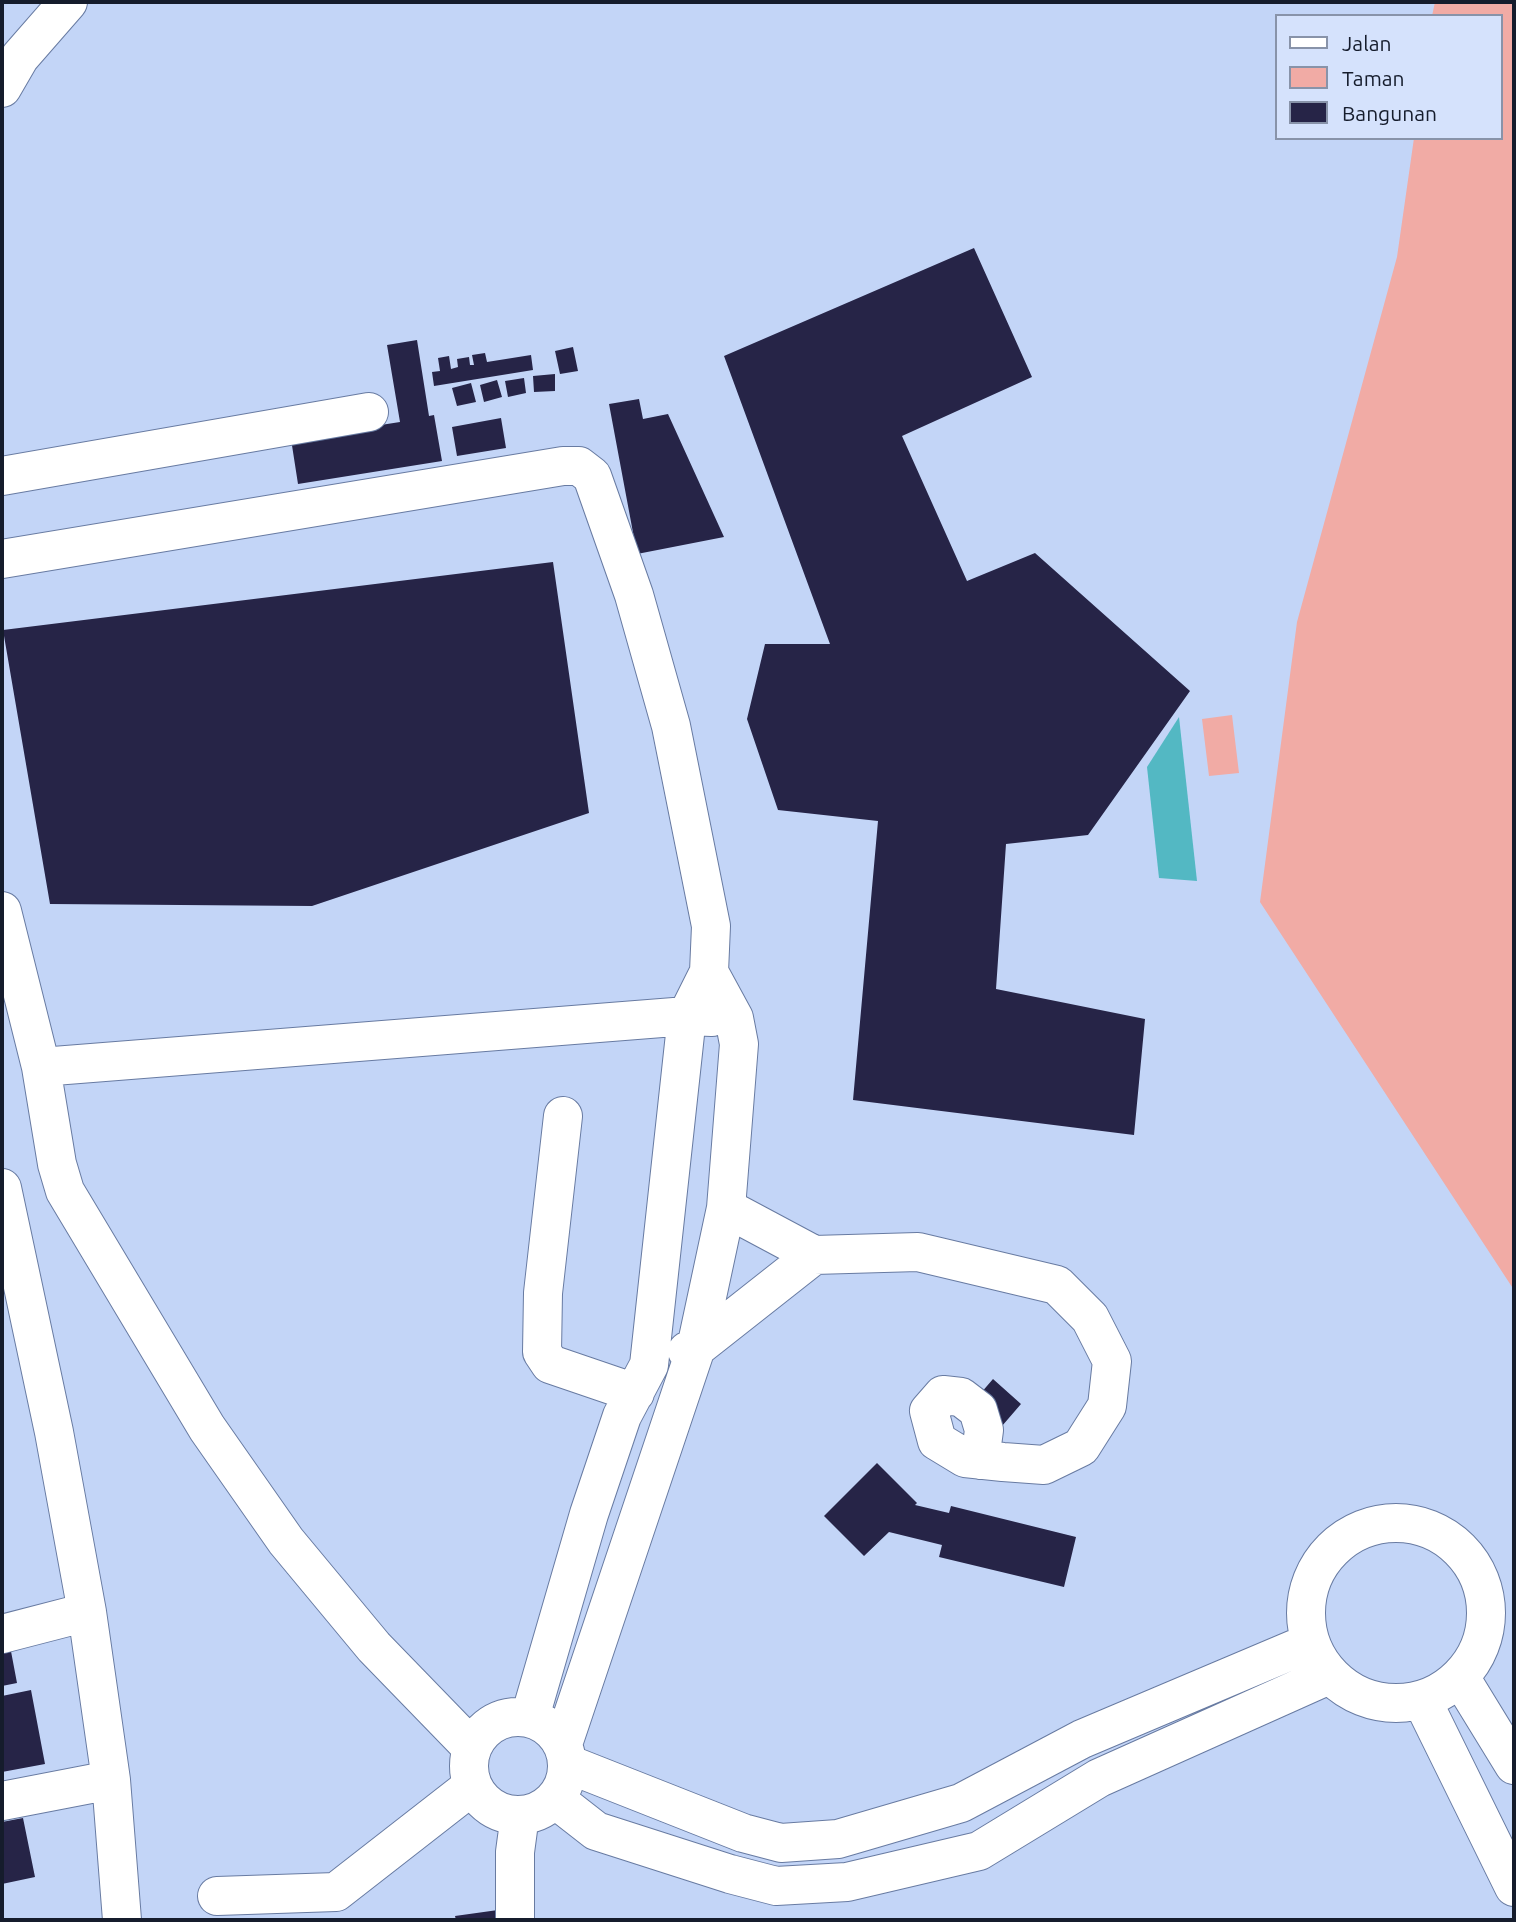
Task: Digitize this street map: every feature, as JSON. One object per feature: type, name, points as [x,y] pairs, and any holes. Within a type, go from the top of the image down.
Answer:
[{"type":"street","points":[[2,88],[20,57],[68,2]]},
{"type":"street","points":[[2,476],[369,412]]},
{"type":"street","points":[[2,559],[563,466],[579,466],[592,476],[634,596],[671,726],[711,926],[709,972],[687,1016],[642,1379],[622,1416],[589,1514],[530,1717]]},
{"type":"street","points":[[2,911],[41,1067],[57,1164],[65,1191],[207,1428],[286,1541],[374,1647],[472,1748]]},
{"type":"street","points":[[709,972],[734,1018],[738,1044],[726,1208],[696,1348],[562,1769],[539,1811],[520,1815],[501,1812],[484,1802],[472,1786],[468,1767],[472,1748],[481,1732],[495,1722],[512,1717],[530,1717],[549,1727],[562,1769],[596,1831],[776,1886],[847,1882],[979,1851],[1099,1778],[1329,1675]]},
{"type":"street","points":[[41,1067],[687,1016],[734,1018]]},
{"type":"street","points":[[563,1116],[543,1293],[542,1352],[550,1364],[642,1379],[696,1348],[814,1255]]},
{"type":"street","points":[[2,1188],[54,1432],[87,1612],[111,1780],[122,1920]]},
{"type":"street","points":[[726,1208],[814,1255],[918,1252],[1057,1285],[1090,1318],[1112,1361],[1107,1406],[1081,1447],[1044,1465],[980,1460]]},
{"type":"street","points":[[1384,1523],[1416,1525],[1446,1537],[1469,1558],[1483,1587],[1487,1619],[1479,1650],[1460,1676],[1422,1700],[1397,1704],[1372,1700],[1349,1691],[1329,1675],[1310,1643],[1304,1612],[1311,1580],[1328,1553],[1353,1533],[1384,1523]]},
{"type":"street","points":[[2,1634],[87,1612]]},
{"type":"street","points":[[562,1769],[743,1833],[781,1843],[838,1839],[961,1803],[1082,1738],[1310,1643]]},
{"type":"street","points":[[1460,1676],[1514,1766]]},
{"type":"street","points":[[1422,1700],[1514,1887]]},
{"type":"street","points":[[2,1801],[111,1780]]},
{"type":"street","points":[[217,1896],[336,1892],[472,1786]]},
{"type":"street","points":[[515,1920],[515,1852],[520,1815]]},
{"type":"green space","points":[[1435,2],[1514,2],[1514,1290],[1260,902],[1297,622],[1397,257],[1414,140],[1502,140],[1502,14],[1432,14]]},
{"type":"green space","points":[[1232,715],[1239,773],[1209,776],[1202,719]]},
{"type":"shaded area","points":[[1179,717],[1197,881],[1159,878],[1147,767]]},
{"type":"building","points":[[974,248],[1032,377],[902,436],[967,581],[1035,553],[1190,691],[1088,835],[1006,844],[996,989],[1145,1019],[1134,1135],[853,1100],[878,821],[778,810],[747,719],[765,644],[830,644],[724,356]]},
{"type":"building","points":[[417,340],[429,416],[434,415],[442,461],[298,484],[291,439],[400,422],[387,345]]},
{"type":"building","points":[[573,347],[578,371],[560,374],[555,351]]},
{"type":"building","points":[[485,353],[487,362],[531,355],[533,370],[434,386],[432,372],[440,371],[438,358],[449,356],[451,369],[458,367],[457,359],[469,357],[470,365],[474,365],[472,355]]},
{"type":"building","points":[[555,374],[555,391],[534,392],[533,376]]},
{"type":"building","points":[[524,378],[526,393],[508,397],[505,381]]},
{"type":"building","points":[[497,380],[502,397],[484,402],[480,385]]},
{"type":"building","points":[[471,383],[476,402],[457,406],[452,388]]},
{"type":"building","points":[[639,399],[643,419],[668,414],[724,537],[637,554],[609,404]]},
{"type":"building","points":[[501,418],[506,448],[457,456],[452,427]]},
{"type":"building","points":[[553,562],[589,813],[312,906],[50,904],[3,630]]},
{"type":"building","points":[[993,1379],[1021,1404],[1002,1426],[974,1401]]},
{"type":"building","points":[[877,1463],[917,1503],[915,1505],[949,1513],[951,1506],[1076,1537],[1064,1587],[939,1557],[942,1545],[889,1532],[864,1556],[824,1516]]},
{"type":"building","points":[[10,1646],[17,1683],[2,1686],[2,1648]]},
{"type":"building","points":[[31,1690],[45,1764],[2,1772],[2,1696]]},
{"type":"building","points":[[23,1818],[35,1877],[2,1884],[2,1822]]},
{"type":"building","points":[[498,1910],[499,1920],[456,1920],[455,1916]]}]
